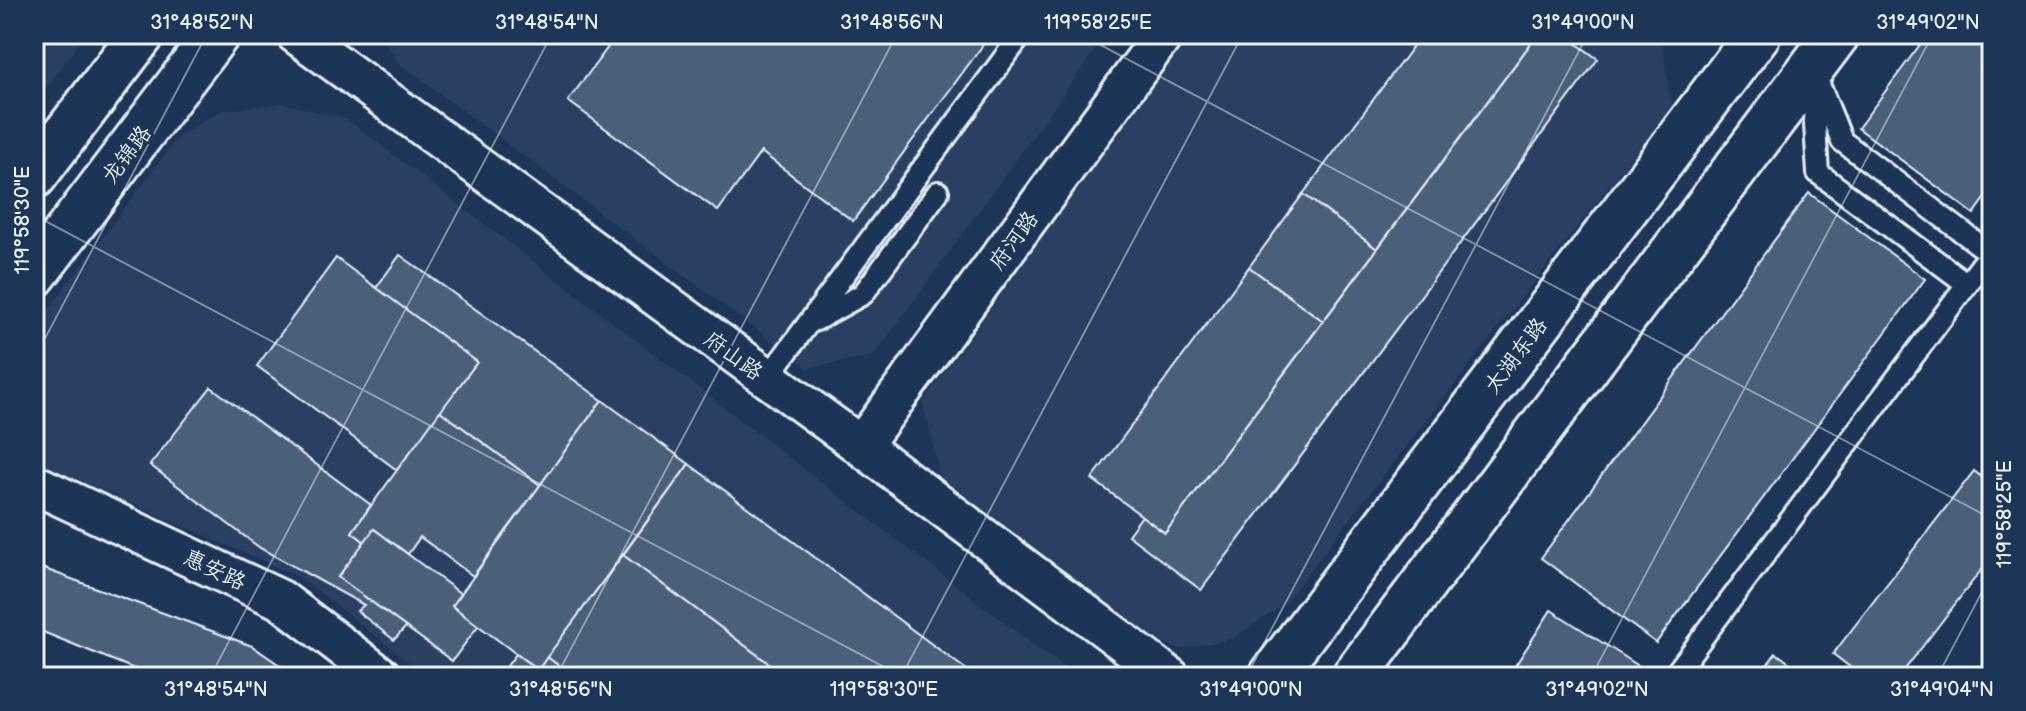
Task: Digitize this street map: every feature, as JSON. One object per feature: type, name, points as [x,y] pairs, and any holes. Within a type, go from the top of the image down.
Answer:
[{"type":"main road","points":[[34,176],[142,34]]},
{"type":"main road","name":"龙锦路","points":[[34,275],[217,34]]},
{"type":"main road","points":[[1744,39],[1813,45]]},
{"type":"main road","name":"太湖东路","points":[[1271,677],[1744,39]]},
{"type":"main road","points":[[1354,677],[1813,45]]},
{"type":"street","name":"府山路","points":[[296,34],[861,446],[1170,677]]},
{"type":"street","name":"府河路","points":[[861,446],[1164,34]]},
{"type":"street","name":"惠安路","points":[[34,484],[281,600],[382,677]]},
{"type":"lane","points":[[767,379],[1022,34]]},
{"type":"lane","points":[[1673,677],[1991,252],[1842,141],[1813,45]]},
{"type":"lane","points":[[1813,45],[1818,173],[1967,284]]},
{"type":"lane","points":[[808,324],[863,294],[938,192]]},
{"type":"shaded area","points":[[34,34],[86,34],[34,105]]},
{"type":"shaded area","points":[[378,34],[1107,34],[874,356],[808,368],[399,63]]},
{"type":"shaded area","points":[[1190,34],[1661,34],[1672,105],[1282,606],[1232,639],[1179,649],[1132,630],[940,476],[923,402]]},
{"type":"shaded area","points":[[282,103],[347,119],[1076,677],[428,677],[301,578],[34,460],[34,329],[178,137],[220,111]]},
{"type":"building","points":[[607,34],[991,34],[853,221],[761,152],[718,211],[568,101],[614,39]]},
{"type":"building","points":[[1422,34],[1538,34],[1377,249],[1303,194]]},
{"type":"building","points":[[1538,34],[1563,34],[1598,59],[1201,590],[1128,535],[1142,516],[1165,533]]},
{"type":"building","points":[[1928,34],[1992,34],[1992,189],[1974,214],[1858,128]]},
{"type":"building","points":[[1809,193],[1925,279],[1656,643],[1541,558]]},
{"type":"building","points":[[1303,194],[1377,249],[1323,321],[1249,267]]},
{"type":"building","points":[[400,255],[602,400],[540,485],[440,411],[477,362],[376,288]]},
{"type":"building","points":[[336,258],[477,362],[397,470],[257,366]]},
{"type":"building","points":[[1249,267],[1323,321],[1165,533],[1092,479]]},
{"type":"building","points":[[211,387],[371,505],[352,532],[365,542],[338,577],[406,627],[394,640],[357,611],[364,605],[260,548],[150,465]]},
{"type":"building","points":[[602,400],[689,464],[538,670],[452,606]]},
{"type":"building","points":[[440,411],[540,485],[473,576],[420,537],[408,554],[374,529],[365,542],[352,532]]},
{"type":"building","points":[[689,464],[976,677],[787,677],[623,555]]},
{"type":"building","points":[[1974,471],[1992,485],[1992,556],[1899,677],[1863,677],[1833,654]]},
{"type":"building","points":[[374,529],[461,594],[452,606],[478,626],[452,661],[338,577]]},
{"type":"building","points":[[623,555],[787,677],[574,677],[547,657]]},
{"type":"building","points":[[34,565],[252,646],[297,677],[154,677],[38,630],[34,633]]},
{"type":"building","points":[[1551,610],[1653,675],[1652,677],[1508,677]]},
{"type":"building","points":[[1776,653],[1809,677],[1758,677]]},
{"type":"building","points":[[516,654],[538,670],[547,657],[574,677],[499,677]]}]
